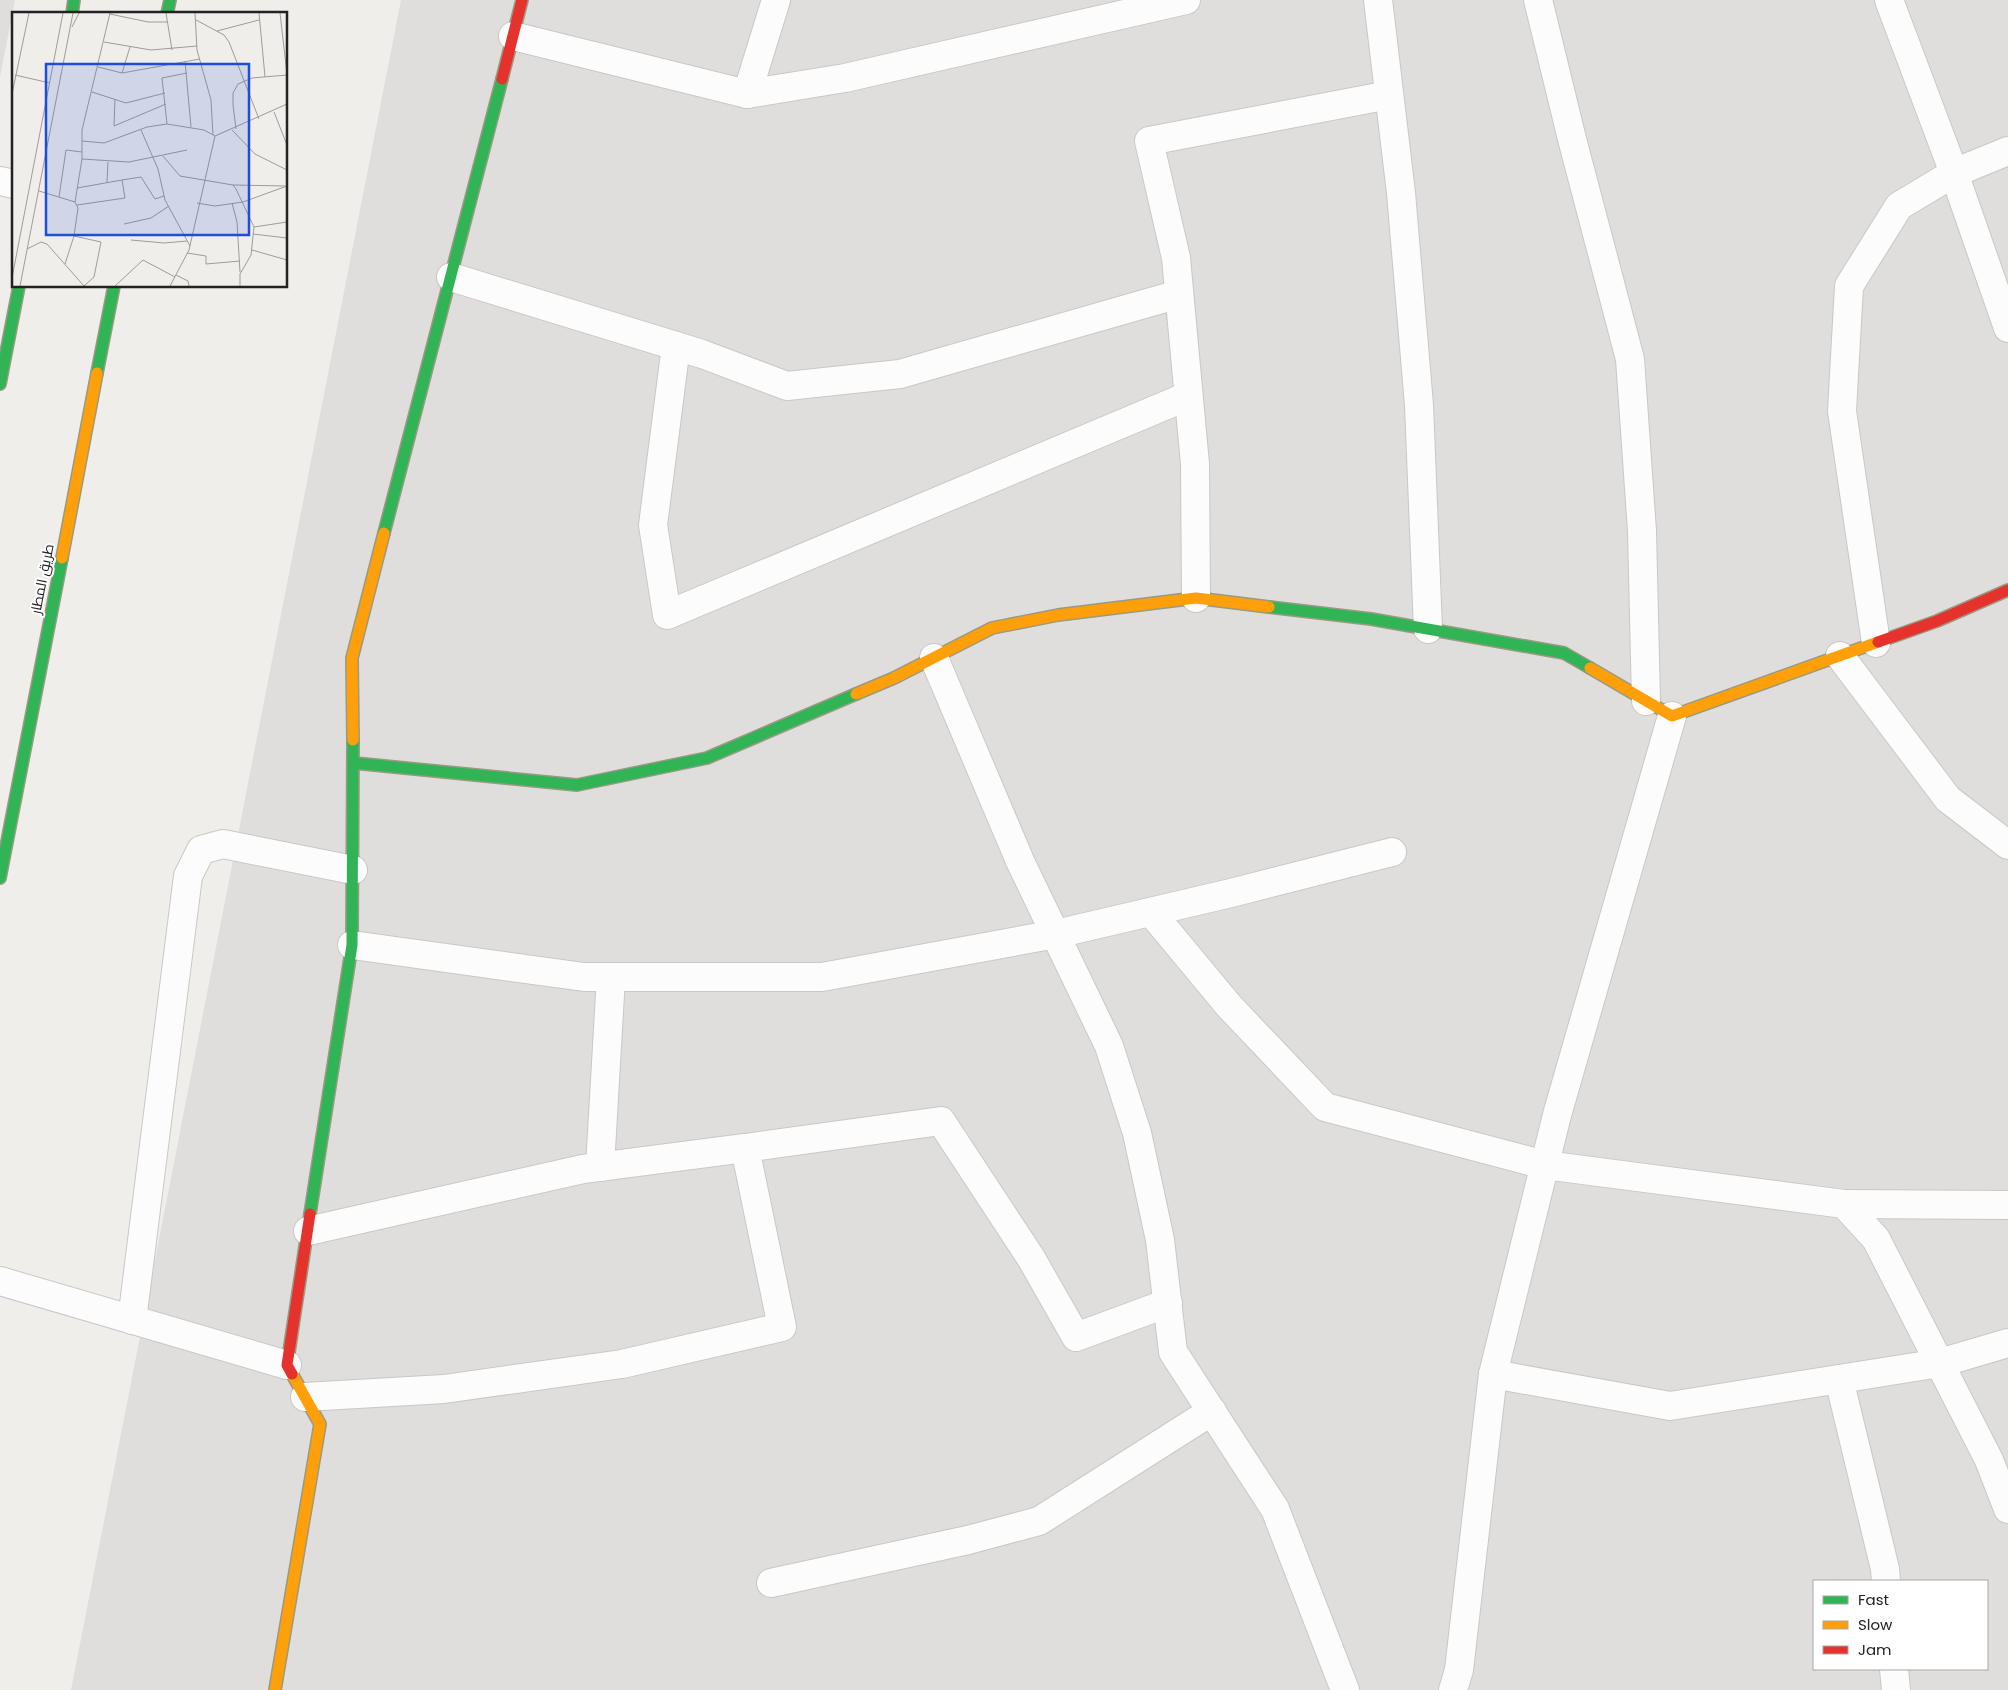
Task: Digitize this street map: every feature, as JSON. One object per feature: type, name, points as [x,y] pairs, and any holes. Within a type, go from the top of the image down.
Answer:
[{"type":"main road","points":[[275,1690],[320,1424],[288,1365],[352,945],[354,763],[352,658],[522,0]]},
{"type":"main road","points":[[0,384],[19,288]]},
{"type":"main road","name":"طريق المطار","points":[[0,878],[114,288]]},
{"type":"main road","points":[[354,763],[577,785],[707,758],[894,678],[992,628],[1058,615],[1196,598],[1371,619],[1564,653],[1672,716],[1938,621],[2008,590]]},
{"type":"street","points":[[747,94],[776,0]]},
{"type":"street","points":[[513,36],[747,94],[845,78],[1186,0]]},
{"type":"street","points":[[1378,0],[1401,193],[1419,405],[1428,629]]},
{"type":"street","points":[[1538,0],[1572,139],[1630,359],[1642,531],[1646,701]]},
{"type":"street","points":[[1889,0],[1954,173],[2008,328]]},
{"type":"street","points":[[1196,598],[1195,464],[1176,258],[1149,141],[1389,95]]},
{"type":"street","points":[[1876,644],[1842,411],[1849,286],[1899,206],[1954,173],[2008,151]]},
{"type":"street","points":[[451,277],[676,346],[787,386],[900,374],[1179,294]]},
{"type":"street","points":[[676,346],[653,525],[667,615],[1188,396]]},
{"type":"street","points":[[1840,656],[1948,798],[2008,845]]},
{"type":"street","points":[[934,658],[1020,861],[1109,1046],[1137,1133],[1160,1240],[1173,1352],[1275,1509],[1345,1690]]},
{"type":"street","points":[[1453,1690],[1459,1670],[1494,1374],[1560,1106],[1672,716]]},
{"type":"street","points":[[132,1320],[188,876],[201,850],[223,844],[353,870]]},
{"type":"street","points":[[352,945],[584,977],[822,977],[1056,934],[1392,852]]},
{"type":"street","points":[[1151,912],[1229,1006],[1325,1107],[1545,1165],[1844,1204],[2008,1205]]},
{"type":"street","points":[[600,1167],[610,977]]},
{"type":"street","points":[[308,1231],[583,1169],[941,1121],[1032,1258],[1076,1336],[1168,1304]]},
{"type":"street","points":[[305,1397],[444,1389],[613,1366],[782,1328],[745,1148]]},
{"type":"street","points":[[1844,1204],[1876,1238],[1989,1460],[2008,1509]]},
{"type":"street","points":[[0,1281],[288,1365]]},
{"type":"street","points":[[1494,1374],[1670,1406],[1940,1363],[2008,1343]]},
{"type":"street","points":[[1839,1379],[1885,1568],[1886,1580]]},
{"type":"street","points":[[772,1583],[968,1540],[1039,1521],[1212,1411]]},
{"type":"street","points":[[1894,1670],[1896,1690]]},
{"type":"shaded area","points":[[0,0],[15,0],[12,12],[0,77]]},
{"type":"shaded area","points":[[401,0],[2008,0],[2008,1690],[71,1690]]},
{"type":"traffic: fast","points":[[72,12],[74,0]]},
{"type":"traffic: fast","points":[[167,12],[170,0]]},
{"type":"traffic: fast","points":[[384,533],[502,79]]},
{"type":"traffic: fast","points":[[0,384],[19,288]]},
{"type":"traffic: fast","points":[[97,373],[114,288]]},
{"type":"traffic: fast","points":[[0,878],[62,558]]},
{"type":"traffic: fast","points":[[1269,607],[1371,619],[1564,653],[1590,668]]},
{"type":"traffic: fast","points":[[354,763],[577,785],[707,758],[856,694]]},
{"type":"traffic: fast","points":[[310,1214],[352,945],[353,740]]},
{"type":"traffic: slow","points":[[62,558],[97,373]]},
{"type":"traffic: slow","points":[[353,740],[352,658],[384,533]]},
{"type":"traffic: slow","points":[[856,694],[894,678],[992,628],[1058,615],[1196,598],[1269,607]]},
{"type":"traffic: slow","points":[[1590,668],[1672,716],[1878,642]]},
{"type":"traffic: slow","points":[[275,1690],[320,1424],[292,1374]]},
{"type":"traffic: jam","points":[[502,79],[522,0]]},
{"type":"traffic: jam","points":[[1878,642],[1937,621],[2008,590]]},
{"type":"traffic: jam","points":[[292,1374],[287,1365],[310,1214]]}]
